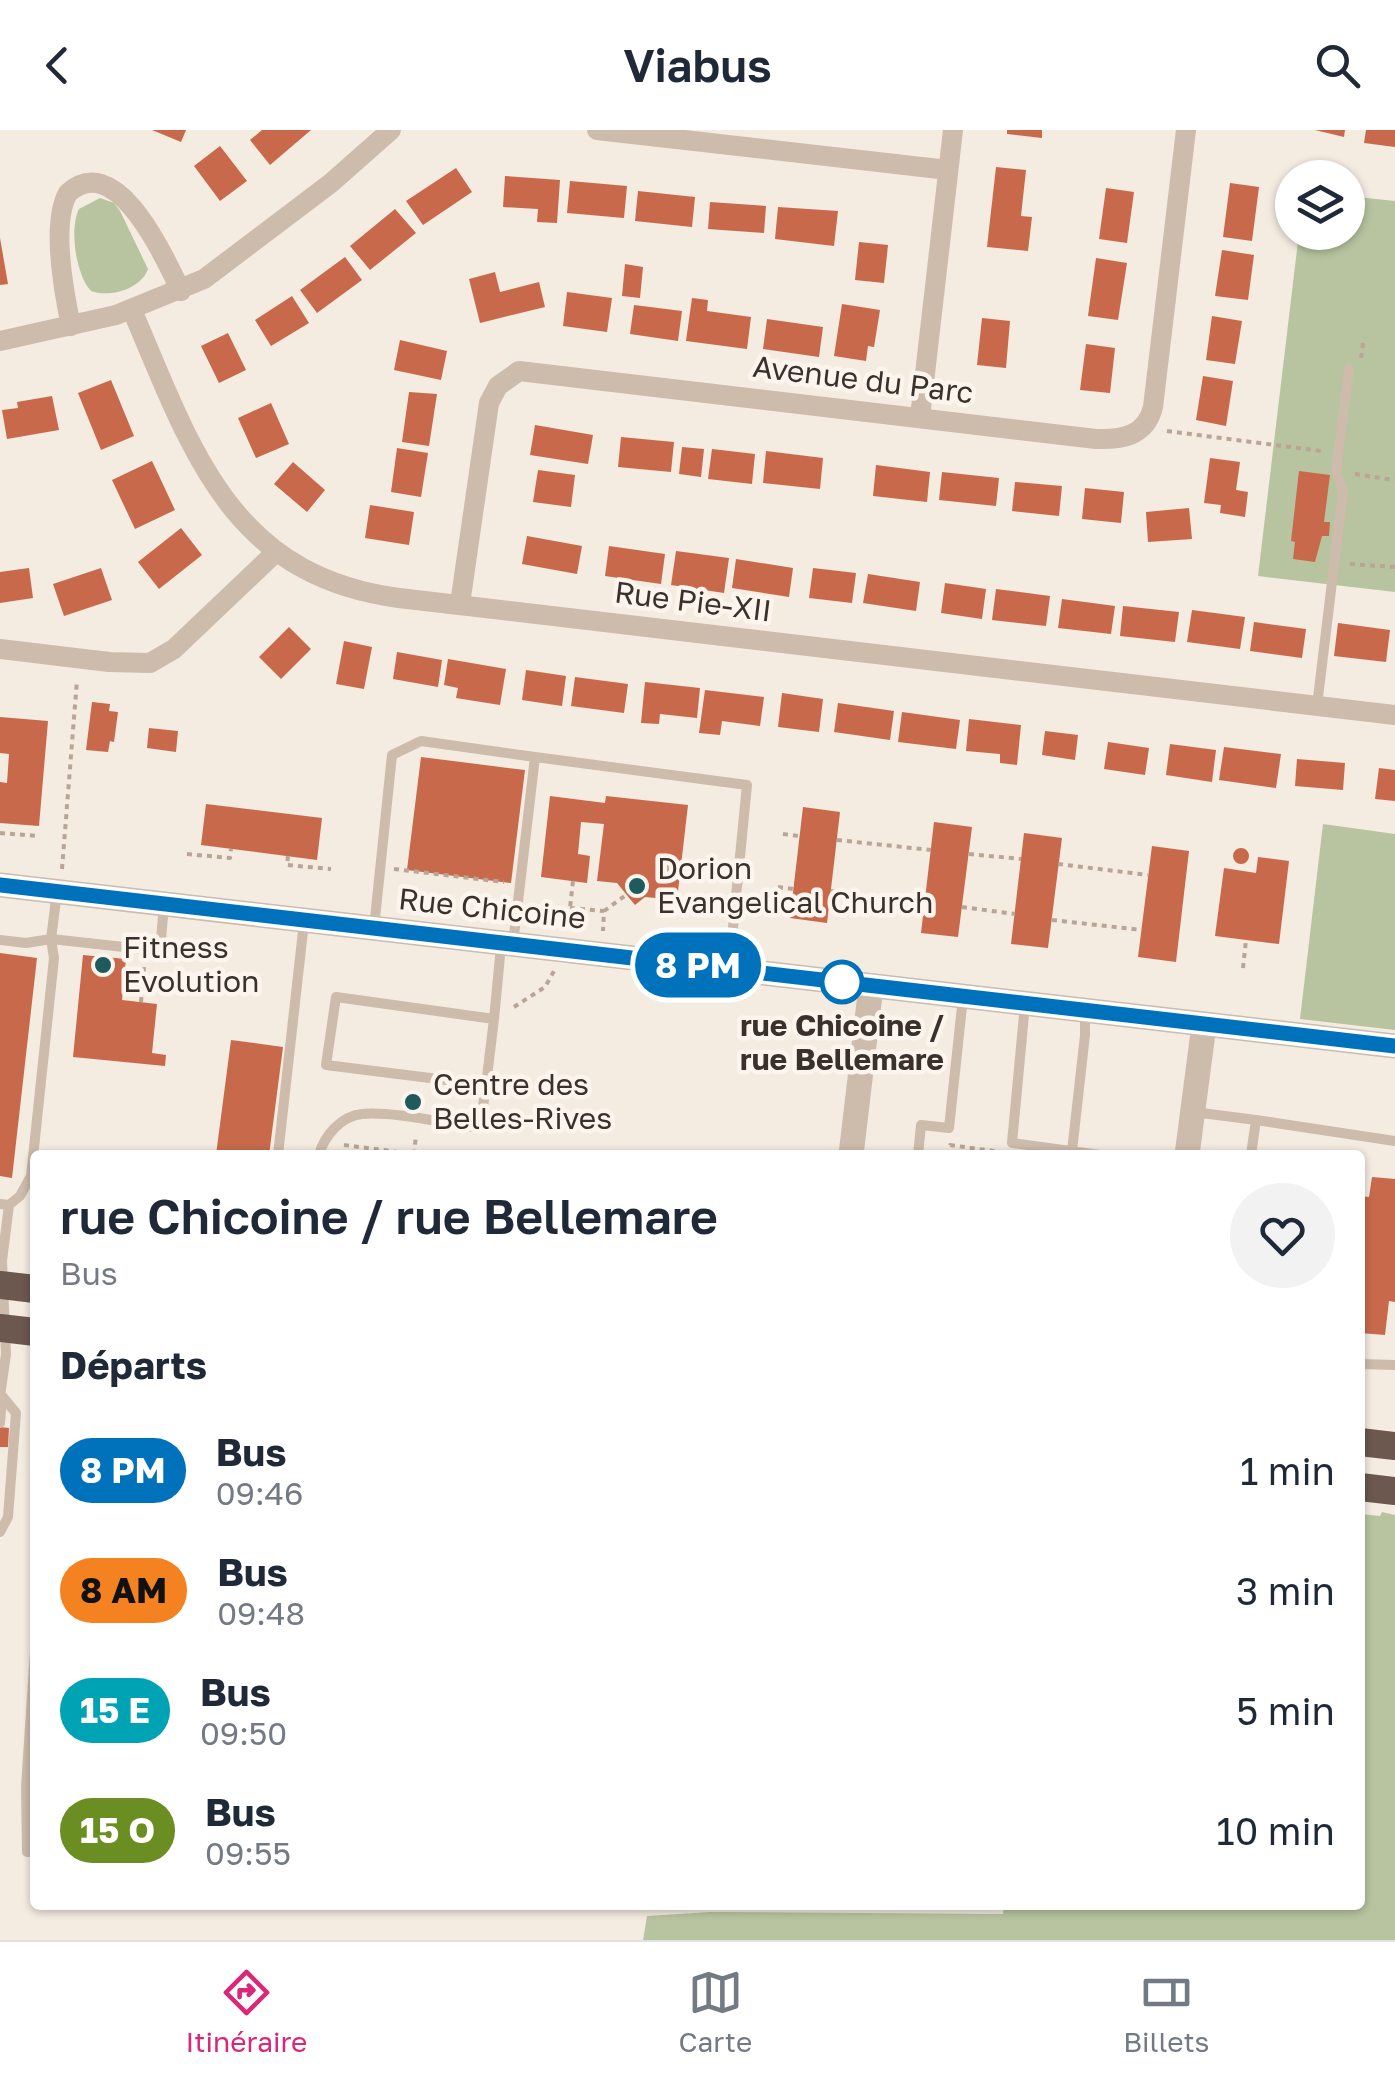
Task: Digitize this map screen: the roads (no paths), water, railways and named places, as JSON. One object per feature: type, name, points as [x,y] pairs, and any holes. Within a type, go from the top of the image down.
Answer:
[{"type":"highway","points":[[2,1285],[30,1288]]},
{"type":"highway","points":[[3,1328],[30,1331]]},
{"type":"highway","points":[[1365,1443],[1395,1446]]},
{"type":"highway","points":[[1365,1487],[1395,1490]]},
{"type":"street","points":[[0,342],[132,310],[181,290],[237,256],[331,184],[391,130]]},
{"type":"street","points":[[597,130],[948,170]]},
{"type":"street","points":[[920,416],[953,130]]},
{"type":"street","name":"Avenue du Parc","points":[[460,604],[489,403],[498,386],[519,372],[1126,438],[1144,426],[1152,407],[1186,130]]},
{"type":"street","points":[[71,326],[62,262],[61,212],[68,193],[86,182],[110,185],[127,201],[181,290]]},
{"type":"street","name":"Rue Pie-XII","points":[[132,310],[208,476],[230,509],[276,552],[318,577],[354,589],[1395,715]]},
{"type":"street","points":[[0,649],[150,663],[174,650],[276,552]]},
{"type":"street","name":"Rue Chicoine","points":[[0,885],[59,883],[164,904],[1395,1046]]},
{"type":"street","points":[[851,1150],[870,986]]},
{"type":"street","points":[[1188,1150],[1204,1024]]},
{"type":"lane","points":[[1317,706],[1343,491],[1336,472],[1349,369]]},
{"type":"lane","points":[[374,928],[392,755],[422,741],[746,785],[728,969]]},
{"type":"lane","points":[[321,1150],[336,1126],[360,1114],[480,1128],[534,757]]},
{"type":"lane","points":[[34,1150],[59,883]]},
{"type":"lane","points":[[0,940],[26,943],[51,939],[160,951],[164,904]]},
{"type":"lane","points":[[279,1150],[304,921]]},
{"type":"lane","points":[[918,1150],[921,1125],[949,1128],[963,996]]},
{"type":"lane","points":[[486,1085],[326,1064],[336,997],[494,1020]]},
{"type":"lane","points":[[1025,1004],[1012,1143],[1064,1150]]},
{"type":"lane","points":[[1072,1150],[1086,1035],[1085,1010]]},
{"type":"lane","points":[[1193,1112],[1395,1141]]},
{"type":"lane","points":[[1252,1150],[1256,1120]]},
{"type":"lane","points":[[0,1423],[4,1205],[26,1189],[30,1179]]},
{"type":"lane","points":[[1365,1364],[1395,1365]]},
{"type":"lane","points":[[0,1532],[8,1516],[16,1413],[1,1396]]},
{"type":"lane","points":[[30,1735],[26,1803],[30,1852]]},
{"type":"place","name":"Dorion Evangelical Church","points":[[637,886]]},
{"type":"place","name":"Fitness Evolution","points":[[103,965]]},
{"type":"place","name":"rue Chicoine / rue Bellemare","points":[[842,982]]},
{"type":"place","name":"Centre des Belles-Rives","points":[[413,1102]]}]
